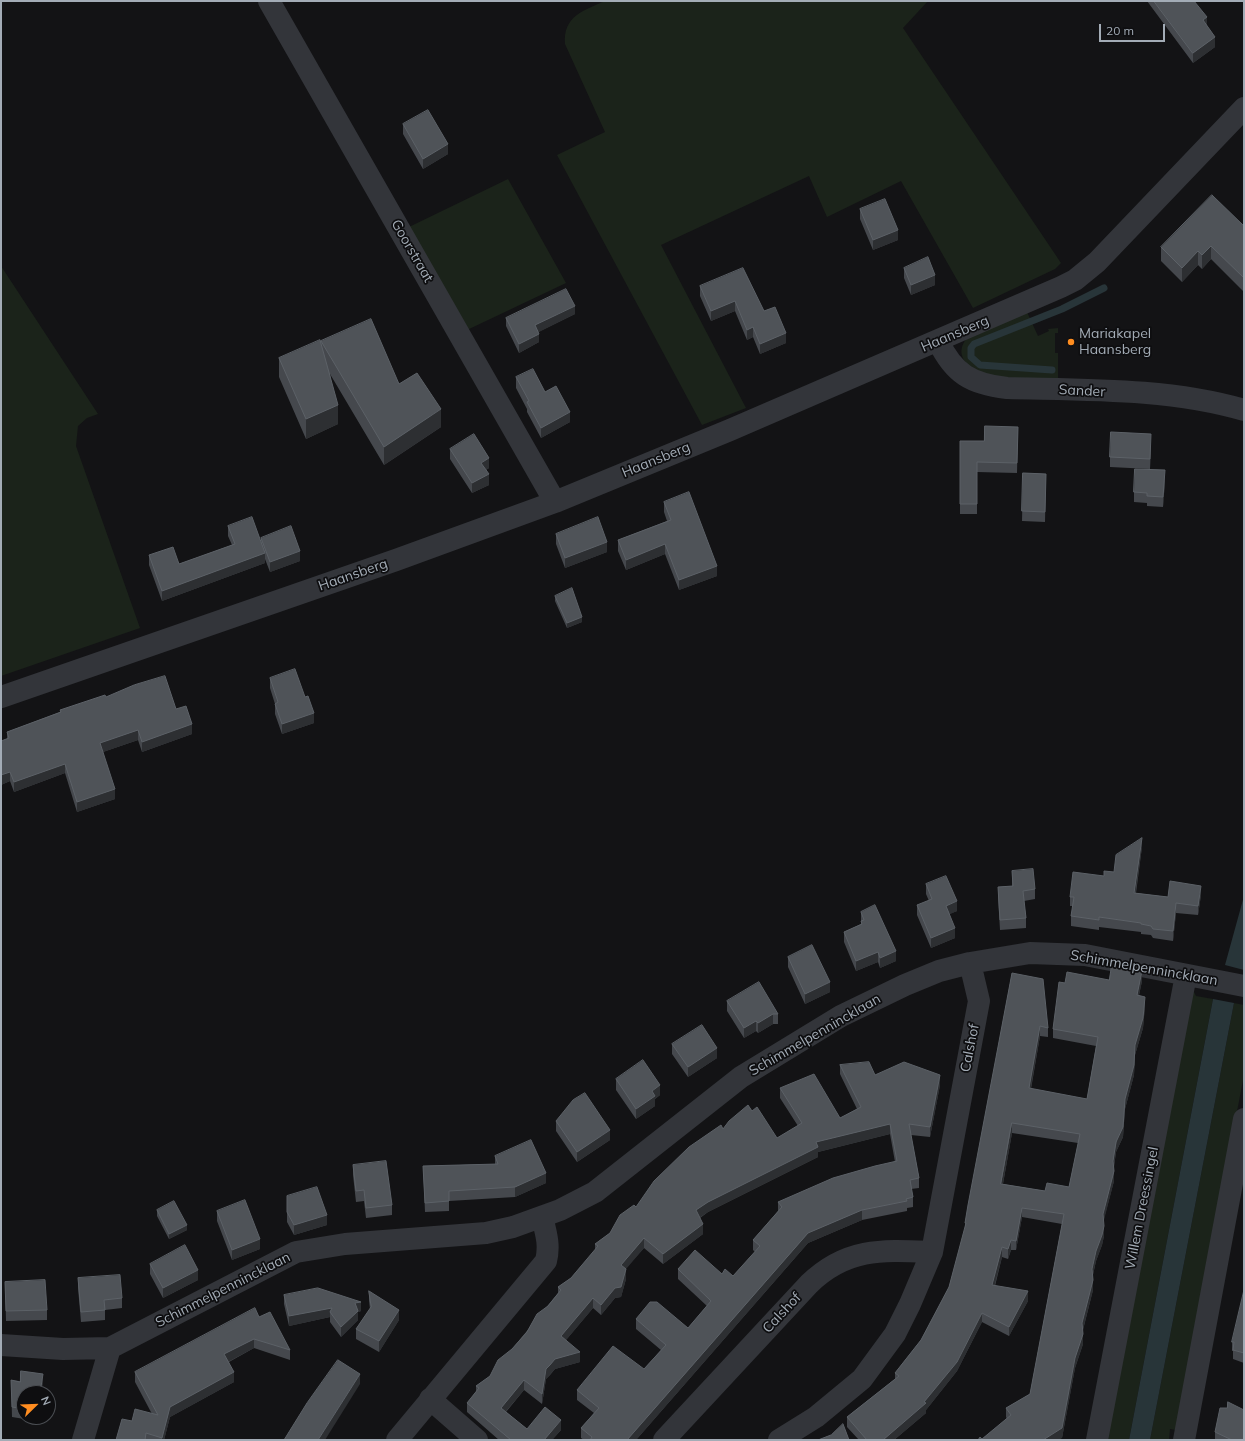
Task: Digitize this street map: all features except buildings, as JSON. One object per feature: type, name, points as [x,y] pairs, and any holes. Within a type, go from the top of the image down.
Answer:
[{"type":"street","name":"Goorstraat","points":[[269,1],[555,502]]},
{"type":"street","name":"Haansberg","points":[[1,697],[396,560],[555,502],[730,430],[1061,287],[1086,272],[1244,108]]},
{"type":"street","name":"Sander","points":[[938,341],[954,367],[973,381],[984,385],[1007,388],[1178,395],[1224,404],[1244,410]]},
{"type":"street","name":"Schimmelpennincklaan","points":[[1,1345],[63,1349],[110,1348],[296,1252],[345,1244],[486,1233],[542,1217],[560,1210],[595,1192],[724,1089],[841,1016],[905,985],[939,971],[970,963],[1030,953],[1085,955],[1244,986]]},
{"type":"street","name":"Calshof","points":[[779,1440],[822,1412],[862,1379],[895,1334],[932,1252],[979,1001],[970,963]]},
{"type":"street","name":"Willem Dreessingel","points":[[1097,1440],[1186,975]]},
{"type":"street","points":[[1184,1440],[1244,1119]]},
{"type":"street","points":[[397,1440],[546,1261],[549,1250],[548,1238],[542,1217]]},
{"type":"street","name":"Calshof","points":[[664,1440],[809,1284],[828,1267],[850,1257],[872,1251],[932,1252]]},
{"type":"street","points":[[83,1440],[110,1348]]},
{"type":"street","points":[[430,1400],[477,1440]]},
{"type":"shaded area","points":[[605,1],[928,1],[903,28],[1061,263],[1055,269],[973,308],[901,181],[827,217],[809,176],[661,245],[746,408],[702,425],[557,155],[605,132],[565,44],[565,35],[567,27],[576,16]]},
{"type":"shaded area","points":[[508,179],[566,283],[467,330],[409,227]]},
{"type":"shaded area","points":[[1,266],[98,414],[87,418],[78,426],[76,446],[140,628],[1,676]]},
{"type":"shaded area","points":[[1027,312],[1038,336],[1049,331],[1048,329],[1058,328],[1058,333],[1055,333],[1055,353],[1058,353],[1058,382],[1002,380],[986,376],[965,362],[962,355],[962,348],[966,339]]},
{"type":"shaded area","points":[[1244,896],[1244,970],[1225,965]]},
{"type":"shaded area","points":[[1194,992],[1196,996],[1213,999],[1129,1440],[1110,1440],[1105,1437],[1190,995]]},
{"type":"shaded area","points":[[1213,999],[1234,1003],[1150,1440],[1129,1440]]},
{"type":"shaded area","points":[[1234,1003],[1244,1005],[1244,1075],[1176,1430],[1170,1429],[1169,1440],[1150,1440]]},
{"type":"waterway","points":[[1052,370],[980,365],[971,357],[971,348],[974,344],[1062,309],[1104,288]]},
{"type":"place","name":"Mariakapel Haansberg","points":[[1071,342]]}]
